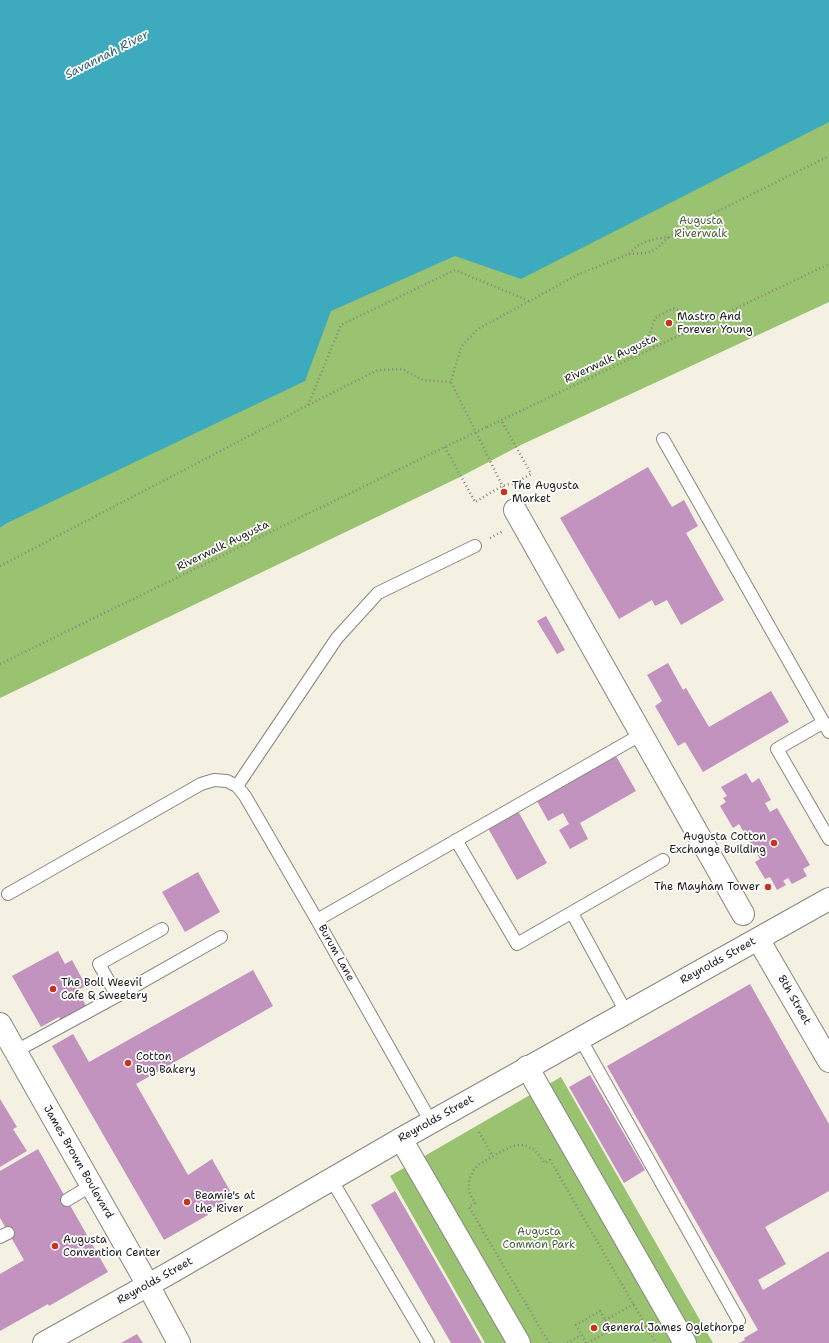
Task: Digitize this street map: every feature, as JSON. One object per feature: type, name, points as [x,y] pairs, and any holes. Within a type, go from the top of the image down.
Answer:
[{"type":"street","points":[[518,516],[743,914]]},
{"type":"street","name":"Reynolds Street","points":[[44,1343],[148,1285],[431,1122],[829,899]]},
{"type":"street","name":"8th Street","points":[[758,939],[829,1061]]},
{"type":"street","name":"James Brown Boulevard","points":[[0,1024],[92,1185],[179,1343]]},
{"type":"street","points":[[527,1068],[685,1343]]},
{"type":"street","points":[[401,1139],[519,1343]]},
{"type":"lane","points":[[663,439],[826,727],[777,749],[829,839]]},
{"type":"lane","points":[[8,894],[201,784],[214,780],[227,781],[237,786],[337,638],[378,593],[475,546]]},
{"type":"lane","points":[[317,920],[642,734]]},
{"type":"lane","name":"Burum Lane","points":[[237,786],[245,796],[317,920],[431,1122]]},
{"type":"lane","points":[[456,840],[517,944],[663,860]]},
{"type":"lane","points":[[572,913],[626,1012]]},
{"type":"lane","points":[[117,996],[99,964],[162,929]]},
{"type":"lane","points":[[16,1052],[221,937]]},
{"type":"lane","points":[[580,1038],[739,1320]]},
{"type":"lane","points":[[331,1179],[428,1343]]},
{"type":"lane","points":[[67,1200],[92,1185]]},
{"type":"path","points":[[475,546],[518,516],[451,382],[462,347],[478,329],[579,274],[629,254],[647,253],[656,249],[669,237],[688,226],[829,156]]},
{"type":"path","points":[[629,254],[637,246],[645,242],[669,237]]},
{"type":"path","name":"Riverwalk Augusta","points":[[0,664],[487,426],[829,264]]},
{"type":"path","points":[[308,405],[341,325],[455,270],[530,301]]},
{"type":"path","points":[[654,347],[649,336],[655,318],[673,308],[692,315],[698,327]]},
{"type":"path","points":[[0,566],[378,370],[402,368],[423,380],[451,382]]},
{"type":"path","points":[[445,447],[475,502],[502,486],[518,482],[531,474],[501,420]]},
{"type":"path","points":[[479,1132],[493,1156]]},
{"type":"path","points":[[549,1343],[469,1207],[475,1203],[469,1192],[469,1180],[478,1165],[512,1146],[524,1145],[535,1150],[545,1163],[550,1160],[656,1343]]},
{"type":"path","points":[[600,1311],[611,1330],[587,1343],[581,1335],[576,1325],[600,1311]]},
{"type":"path","points":[[567,1343],[581,1335]]},
{"type":"green space","name":"Augusta Riverwalk","points":[[829,25],[829,302],[523,444],[458,478],[0,698],[0,528],[289,300]]},
{"type":"green space","name":"Augusta Common Park","points":[[561,1077],[713,1343],[485,1343],[390,1176]]},
{"type":"water","name":"Savannah River","points":[[0,0],[829,0],[829,122],[521,279],[455,256],[331,311],[305,381],[7,523],[0,528]]},
{"type":"building","points":[[648,467],[672,507],[684,500],[698,526],[686,533],[724,600],[681,625],[667,600],[655,606],[652,600],[619,619],[560,518]]},
{"type":"building","points":[[546,616],[565,650],[557,654],[537,621]]},
{"type":"building","points":[[668,663],[683,690],[686,688],[709,727],[771,691],[789,722],[703,772],[685,742],[678,746],[655,706],[662,701],[647,675]]},
{"type":"building","points":[[616,756],[636,791],[580,823],[588,839],[570,849],[559,830],[569,824],[563,813],[548,821],[537,801]]},
{"type":"building","name":"Augusta Cotton Exchange Building","points":[[746,773],[752,783],[759,778],[771,800],[765,803],[770,812],[777,808],[810,865],[803,869],[807,876],[792,884],[788,878],[783,881],[786,885],[777,890],[770,877],[765,879],[755,862],[760,859],[739,824],[733,828],[720,806],[726,802],[723,798],[727,796],[721,787]]},
{"type":"building","points":[[518,811],[547,863],[517,880],[488,828]]},
{"type":"building","points":[[198,872],[220,912],[185,932],[162,892]]},
{"type":"building","points":[[58,951],[65,964],[72,960],[86,986],[78,990],[86,1006],[61,1020],[59,1017],[41,1027],[12,976]]},
{"type":"building","points":[[253,970],[273,1006],[136,1084],[188,1175],[212,1159],[233,1196],[206,1212],[208,1215],[164,1240],[52,1046],[73,1034],[89,1062]]},
{"type":"building","points":[[750,984],[829,1124],[829,1191],[765,1227],[786,1264],[758,1280],[763,1290],[829,1251],[829,1343],[739,1343],[745,1340],[744,1338],[758,1330],[607,1066]]},
{"type":"building","points":[[590,1075],[645,1170],[624,1183],[569,1087]]},
{"type":"building","points":[[0,1099],[17,1127],[13,1129],[27,1151],[0,1167]]},
{"type":"building","name":"Augusta Convention Center","points":[[38,1149],[108,1272],[49,1306],[48,1304],[0,1331],[0,1274],[24,1260],[0,1218],[0,1171]]},
{"type":"building","points":[[395,1191],[482,1343],[451,1343],[371,1205]]},
{"type":"building","points":[[137,1334],[143,1343],[121,1343]]},
{"type":"place","name":"Mastro And Forever Young","points":[[669,323]]},
{"type":"place","name":"The Augusta Market","points":[[504,492]]},
{"type":"place","name":"Augusta Cotton Exchange Building","points":[[774,843]]},
{"type":"place","name":"The Mayham Tower","points":[[768,887]]},
{"type":"place","name":"The Boll Weevil Cafe & Sweetery","points":[[53,989]]},
{"type":"place","name":"Cotton Bug Bakery","points":[[128,1063]]},
{"type":"place","name":"Beamie's at the River","points":[[187,1202]]},
{"type":"place","name":"Augusta Convention Center","points":[[55,1246]]},
{"type":"place","name":"General James Oglethorpe","points":[[594,1328]]}]
